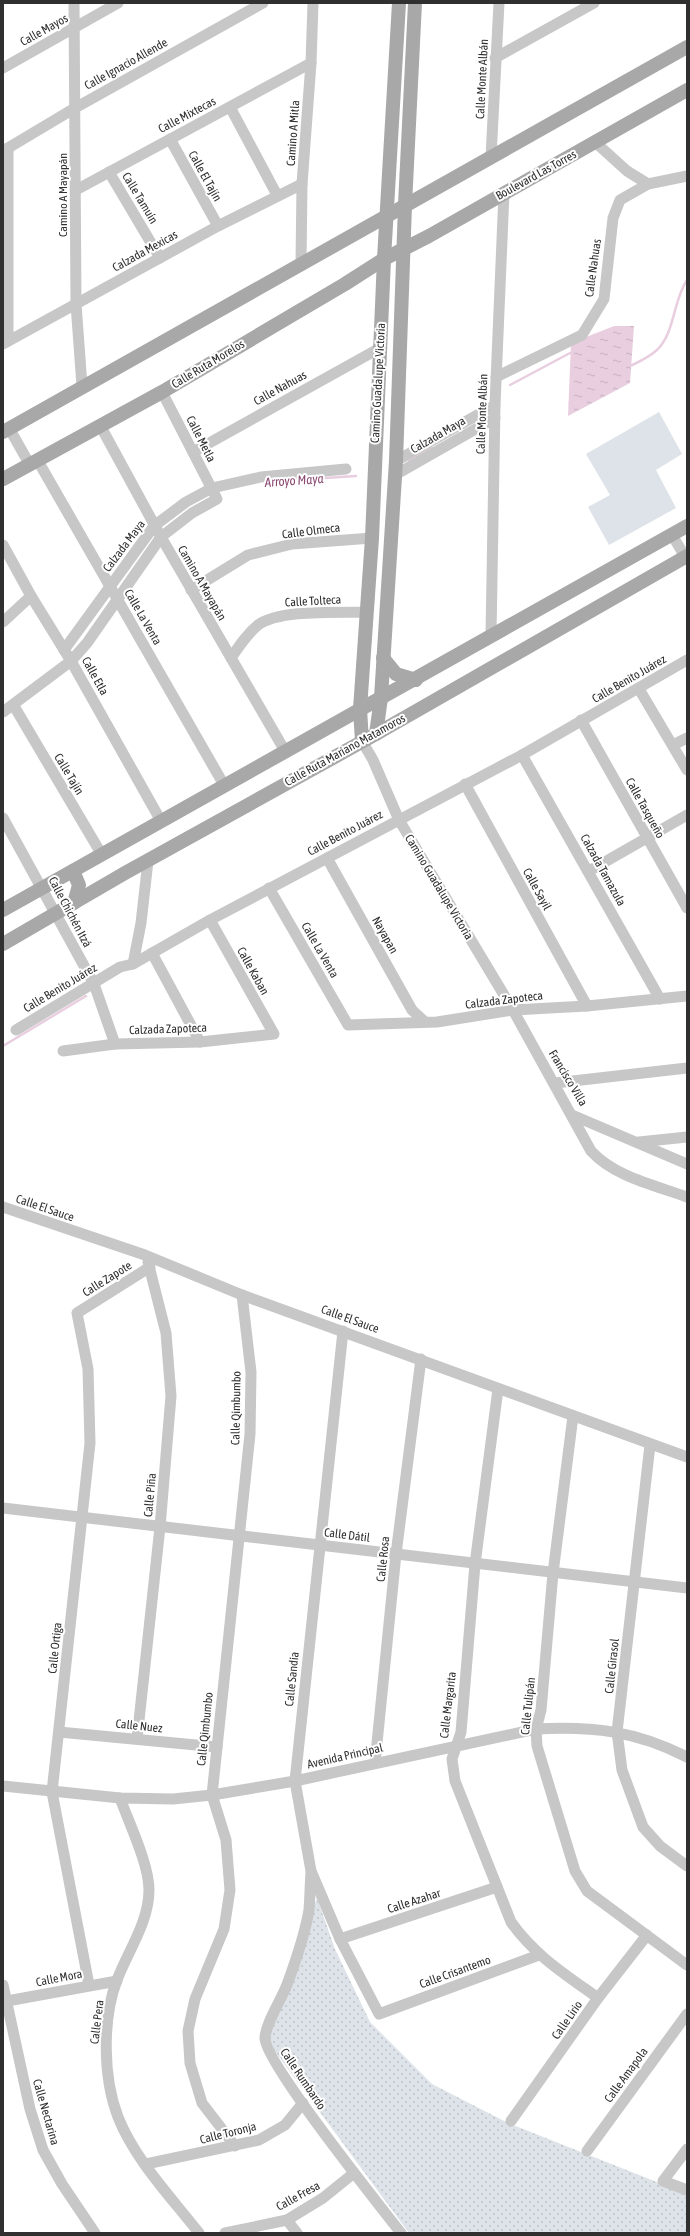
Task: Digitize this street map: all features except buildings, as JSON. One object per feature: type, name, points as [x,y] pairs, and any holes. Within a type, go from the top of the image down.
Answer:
[{"type":"main road","name":"Camino Guadalupe Victoria","points":[[362,741],[360,709],[372,538],[384,259],[399,3]]},
{"type":"main road","name":"Camino Guadalupe Victoria","points":[[376,734],[381,698],[395,468],[405,205],[415,3]]},
{"type":"main road","points":[[6,430],[687,47]]},
{"type":"main road","name":"Boulevard Las Torres","points":[[384,259],[687,90]]},
{"type":"main road","name":"Calle Ruta Morelos","points":[[3,480],[162,392],[345,284],[384,259]]},
{"type":"main road","points":[[3,910],[360,709],[416,680],[491,635],[687,526]]},
{"type":"main road","name":"Calle Ruta Mariano Matamoros","points":[[3,944],[148,860],[376,734],[686,558]]},
{"type":"main road","points":[[383,658],[396,674],[416,680]]},
{"type":"main road","points":[[73,871],[79,885],[74,903]]},
{"type":"street","name":"Camino A Mayapán","points":[[74,3],[76,304],[82,386]]},
{"type":"street","name":"Calle Mayos","points":[[3,68],[118,3]]},
{"type":"street","name":"Calle Ignacio Allende","points":[[5,150],[75,108],[263,3]]},
{"type":"street","name":"Camino A Mitla","points":[[301,264],[302,184],[311,63],[313,3]]},
{"type":"street","name":"Calle Monte Albán","points":[[491,157],[499,3]]},
{"type":"street","points":[[496,58],[594,3]]},
{"type":"street","name":"Calle Mixtecas","points":[[76,190],[311,63]]},
{"type":"street","points":[[230,107],[277,195]]},
{"type":"street","name":"Calle El Tajín","points":[[170,139],[218,226]]},
{"type":"street","points":[[595,142],[627,171],[648,184]]},
{"type":"street","points":[[5,150],[6,343]]},
{"type":"street","name":"Calle Tamuín","points":[[109,172],[160,258]]},
{"type":"street","name":"Calle Nahuas","points":[[496,377],[582,335],[604,299],[612,224],[620,200],[648,184],[687,176]]},
{"type":"street","name":"Calzada Mexicas","points":[[6,343],[218,226],[277,195],[302,184]]},
{"type":"street","name":"Calle Monte Albán","points":[[491,635],[495,405],[504,193]]},
{"type":"street","name":"Calle Nahuas","points":[[193,452],[380,348]]},
{"type":"street","name":"Calle Metla","points":[[162,392],[217,499]]},
{"type":"street","name":"Calzada Maya","points":[[395,468],[495,405]]},
{"type":"street","name":"Calzada Maya","points":[[395,468],[495,418]]},
{"type":"street","name":"Camino A Mayapán","points":[[101,427],[154,526],[285,751]]},
{"type":"street","name":"Calle La Venta","points":[[6,430],[34,463],[118,599],[224,785]]},
{"type":"street","name":"Calzada Maya","points":[[64,650],[154,526],[186,502],[212,488],[261,477],[346,469]]},
{"type":"street","name":"Calzada Maya","points":[[3,712],[14,706],[71,661],[118,599],[161,537],[192,513],[217,499]]},
{"type":"street","points":[[672,534],[686,558]]},
{"type":"street","name":"Calle Olmeca","points":[[192,590],[248,555],[292,544],[372,538]]},
{"type":"street","name":"Calle Etla","points":[[3,545],[31,596],[71,661],[161,821]]},
{"type":"street","points":[[3,622],[31,596]]},
{"type":"street","name":"Calle Tolteca","points":[[230,658],[246,637],[259,625],[270,618],[286,615],[367,612]]},
{"type":"street","name":"Calle Benito Juárez","points":[[16,1030],[120,967],[134,964],[152,952],[269,888],[522,755],[687,660]]},
{"type":"street","points":[[639,689],[674,745],[687,770]]},
{"type":"street","name":"Calle Tajín","points":[[14,706],[102,855]]},
{"type":"street","name":"Calle Tasqueño","points":[[582,720],[687,908]]},
{"type":"street","name":"Camino Guadalupe Victoria","points":[[373,760],[376,734]]},
{"type":"street","points":[[674,745],[687,738]]},
{"type":"street","name":"Camino Guadalupe Victoria","points":[[362,741],[373,760],[399,820],[513,1010]]},
{"type":"street","name":"Calzada Tamazula","points":[[522,755],[589,871],[660,999]]},
{"type":"street","name":"Calle Sayil","points":[[465,784],[587,1006]]},
{"type":"street","points":[[589,871],[687,815]]},
{"type":"street","name":"Calle Chichén Itzá","points":[[3,818],[94,984],[116,1044]]},
{"type":"street","name":"Nayapan","points":[[327,858],[412,1010],[424,1022]]},
{"type":"street","points":[[134,964],[141,923],[148,860]]},
{"type":"street","name":"Calle La Venta","points":[[269,888],[348,1026]]},
{"type":"street","name":"Calle Kaban","points":[[210,920],[274,1034]]},
{"type":"street","points":[[152,952],[200,1042]]},
{"type":"street","name":"Calzada Zapoteca","points":[[348,1026],[437,1022],[513,1010],[587,1006],[687,996]]},
{"type":"street","name":"Francisco Villa","points":[[513,1010],[572,1115],[639,1142],[687,1164]]},
{"type":"street","name":"Calzada Zapoteca","points":[[63,1051],[116,1044],[200,1042],[274,1034]]},
{"type":"street","points":[[555,1083],[687,1068]]},
{"type":"street","points":[[572,1115],[591,1151],[612,1169],[687,1197]]},
{"type":"street","points":[[639,1142],[687,1137]]},
{"type":"street","name":"Calle El Sauce","points":[[3,1207],[145,1255],[242,1295],[343,1330],[498,1389],[687,1458]]},
{"type":"street","name":"Calle Piña","points":[[137,1739],[160,1527],[171,1396],[166,1333],[150,1267],[145,1255]]},
{"type":"street","name":"Calle Zapote","points":[[77,1312],[150,1267]]},
{"type":"street","name":"Calle Qimbumbo","points":[[235,2146],[202,2102],[190,2063],[188,2031],[195,1999],[224,1929],[230,1890],[226,1840],[212,1795],[238,1536],[250,1434],[251,1372],[242,1295]]},
{"type":"street","name":"Calle Ortiga","points":[[77,1312],[89,1376],[90,1442],[52,1792],[89,1985]]},
{"type":"street","name":"Calle Sandía","points":[[343,1330],[295,1781],[311,1871],[340,1939],[379,2014]]},
{"type":"street","name":"Calle Rosa","points":[[375,1763],[396,1554],[420,1359]]},
{"type":"street","name":"Calle Margarita","points":[[498,1389],[475,1564],[461,1732],[452,1759],[455,1781],[511,1922],[524,1940],[539,1955],[598,1998]]},
{"type":"street","name":"Calle Tulipán","points":[[573,1416],[553,1573],[541,1710],[536,1729],[538,1746],[575,1871],[581,1884],[587,1892],[687,1965]]},
{"type":"street","name":"Calle Girasol","points":[[650,1445],[617,1732],[622,1770],[643,1826],[660,1846],[687,1866]]},
{"type":"street","name":"Calle Dátil","points":[[3,1508],[687,1588]]},
{"type":"street","name":"Avenida Principal","points":[[3,1786],[120,1798],[173,1799],[212,1795],[295,1781],[536,1729],[576,1727],[617,1732],[664,1745],[687,1757]]},
{"type":"street","name":"Calle Nuez","points":[[59,1732],[217,1747]]},
{"type":"street","name":"Calle Pera","points":[[120,1798],[147,1875],[149,1889],[148,1902],[140,1929],[117,1981],[110,2009],[107,2046],[108,2080],[122,2126],[146,2164],[199,2233]]},
{"type":"street","name":"Calle Rumbardo","points":[[311,1871],[309,1910],[306,1924],[288,1983],[265,2039],[269,2051],[281,2072],[354,2173],[401,2233]]},
{"type":"street","name":"Calle Azahar","points":[[340,1939],[497,1887]]},
{"type":"street","name":"Calle Lirio","points":[[511,2121],[598,1998],[647,1935]]},
{"type":"street","name":"Calle Crisantemo","points":[[379,2014],[539,1955]]},
{"type":"street","name":"Calle Mora","points":[[7,2002],[89,1985],[117,1981]]},
{"type":"street","name":"Calle Nectarina","points":[[3,1985],[30,2109],[42,2150],[62,2184],[95,2233]]},
{"type":"street","name":"Calle Amapola","points":[[587,2152],[687,2014]]},
{"type":"street","name":"Calle Toronja","points":[[146,2164],[259,2140],[278,2130],[291,2120],[303,2103]]},
{"type":"street","points":[[687,2149],[663,2181],[687,2190]]},
{"type":"street","name":"Calle Fresa","points":[[225,2233],[287,2220],[323,2198],[354,2173]]},
{"type":"street","points":[[287,2220],[297,2233]]},
{"type":"shaded area","points":[[659,412],[682,454],[656,470],[676,508],[609,545],[588,507],[610,495],[586,454]]},
{"type":"shaded area","points":[[317,1898],[335,1949],[370,2022],[432,2084],[508,2123],[687,2194],[687,2233],[409,2233],[263,2035]]},
{"type":"water","points":[[614,326],[634,326],[630,383],[568,416],[571,343]]},
{"type":"waterway","name":"Arroyo Maya","points":[[630,366],[651,355],[663,343],[671,326],[682,288],[687,280]]},
{"type":"waterway","name":"Arroyo Maya","points":[[510,385],[570,353]]},
{"type":"waterway","name":"Arroyo Maya","points":[[409,460],[432,448]]},
{"type":"waterway","name":"Arroyo Maya","points":[[279,481],[356,476]]},
{"type":"waterway","points":[[3,1046],[86,996]]}]
